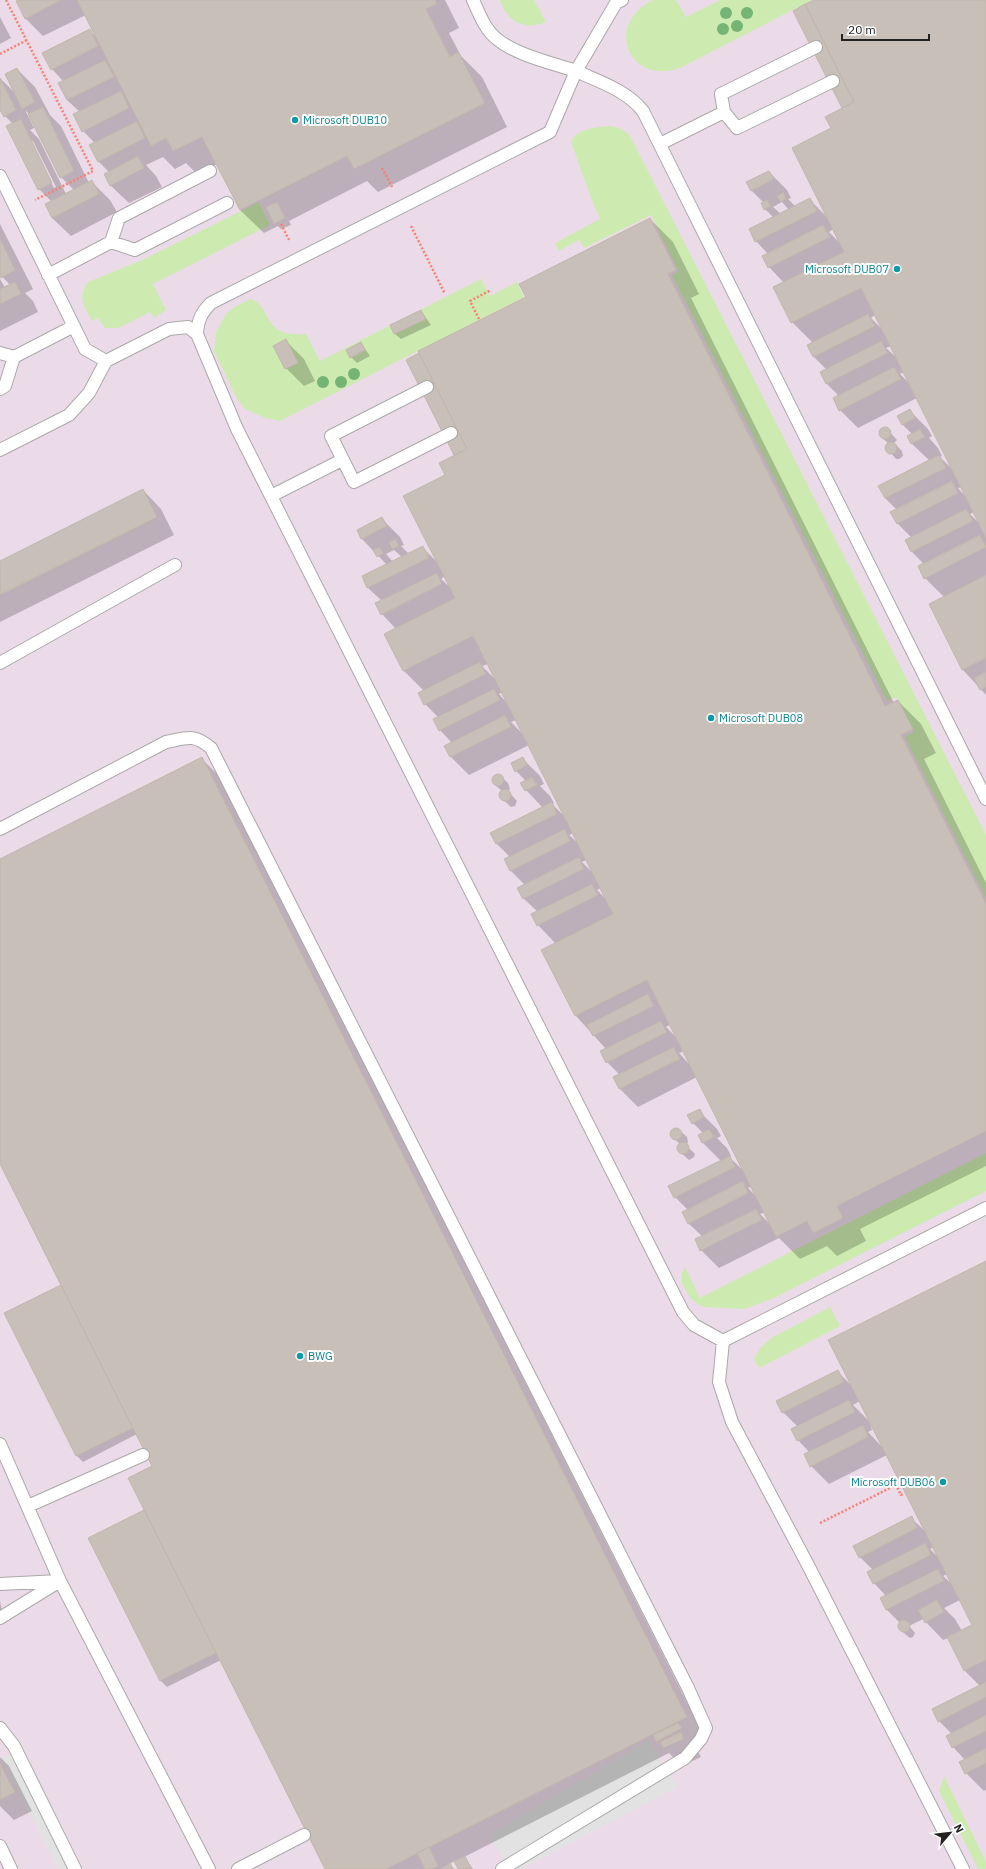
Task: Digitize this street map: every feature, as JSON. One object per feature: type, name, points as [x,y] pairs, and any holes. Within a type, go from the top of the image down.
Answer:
[{"type":"lane","points":[[473,0],[486,25],[496,39],[510,48],[576,71],[625,94],[634,100],[643,111],[986,799]]},
{"type":"lane","points":[[196,334],[198,321],[203,311],[211,303],[550,132],[576,71],[616,3],[622,0]]},
{"type":"lane","points":[[816,47],[721,94],[724,112],[737,128],[833,81]]},
{"type":"lane","points":[[660,144],[724,112]]},
{"type":"lane","points":[[48,275],[111,242],[119,218],[210,170]]},
{"type":"lane","points":[[0,176],[85,349],[106,361]]},
{"type":"lane","points":[[111,242],[135,250],[227,203]]},
{"type":"lane","points":[[0,353],[14,357],[74,326]]},
{"type":"lane","points":[[0,450],[69,415],[89,393],[106,361],[169,329],[188,327],[196,334],[237,428],[683,1312],[694,1324],[723,1341]]},
{"type":"lane","points":[[0,389],[5,386],[14,357]]},
{"type":"lane","points":[[428,387],[331,436],[342,460],[354,482],[451,433]]},
{"type":"lane","points":[[271,496],[342,460]]},
{"type":"lane","points":[[0,663],[175,565]]},
{"type":"lane","points":[[0,830],[166,742],[189,738],[200,738],[211,748],[688,1688],[706,1728],[701,1739],[685,1758],[502,1869]]},
{"type":"lane","points":[[723,1341],[986,1208]]},
{"type":"lane","points":[[723,1341],[719,1382],[732,1422],[809,1567],[963,1869]]},
{"type":"lane","points":[[0,1444],[60,1581],[209,1869]]},
{"type":"lane","points":[[28,1506],[143,1455]]},
{"type":"lane","points":[[0,1584],[60,1581]]},
{"type":"lane","points":[[0,1618],[60,1581]]},
{"type":"lane","points":[[0,1728],[14,1746],[75,1869]]},
{"type":"lane","points":[[238,1869],[304,1836]]},
{"type":"lane","points":[[0,1846],[12,1869]]},
{"type":"path","points":[[6,0],[93,171],[31,202]]},
{"type":"path","points":[[0,54],[27,40]]},
{"type":"path","points":[[382,168],[445,294]]},
{"type":"path","points":[[479,319],[470,301],[491,290]]},
{"type":"path","points":[[820,1523],[896,1484],[901,1495],[904,1493]]},
{"type":"shaded area","points":[[0,0],[986,0],[986,1869],[0,1869]]},
{"type":"shaded area","points":[[649,1740],[677,1787],[522,1869],[509,1869],[489,1835]]},
{"type":"shaded area","points":[[13,1753],[72,1869],[58,1869],[2,1758]]},
{"type":"green space","points":[[500,0],[534,0],[546,22],[538,25],[524,25],[518,23],[507,14]]},
{"type":"green space","points":[[653,0],[676,0],[686,17],[720,0],[812,0],[682,67],[664,71],[649,69],[637,62],[629,51],[626,38],[629,24],[638,11]]},
{"type":"green space","points":[[610,126],[619,128],[629,134],[986,835],[986,898],[905,737],[914,732],[896,697],[887,701],[672,275],[679,272],[651,215],[584,248],[579,240],[559,251],[555,243],[600,219],[571,143],[573,138],[581,132],[593,128]]},
{"type":"green space","points":[[259,202],[270,225],[153,284],[166,310],[154,318],[150,312],[118,328],[105,328],[98,318],[92,321],[84,306],[82,297],[88,282],[142,260]]},
{"type":"green space","points":[[481,279],[490,296],[517,282],[524,297],[280,421],[265,418],[245,409],[237,399],[214,351],[216,332],[226,314],[233,308],[250,299],[257,302],[269,320],[281,331],[291,334],[306,334],[320,361]]},
{"type":"green space","points":[[986,1153],[986,1191],[774,1298],[744,1309],[704,1307],[697,1304],[689,1296],[682,1284],[682,1273],[685,1267],[700,1298]]},
{"type":"green space","points":[[830,1307],[840,1326],[759,1368],[754,1359],[761,1347],[773,1337]]},
{"type":"green space","points":[[944,1776],[986,1862],[986,1869],[978,1869],[939,1791]]},
{"type":"building","points":[[61,0],[25,19],[16,1]]},
{"type":"building","name":"Microsoft DUB10","points":[[77,0],[435,0],[437,4],[426,9],[450,57],[458,52],[485,103],[354,169],[347,156],[240,210],[202,137],[173,151],[166,138],[151,146]]},
{"type":"building","name":"Microsoft DUB07","points":[[814,0],[986,0],[986,538],[861,288],[791,323],[773,287],[844,252],[792,148],[831,128],[825,117],[854,102],[805,4]]},
{"type":"building","points":[[805,4],[854,102],[842,108],[793,11]]},
{"type":"building","points":[[90,29],[98,46],[51,70],[42,53]]},
{"type":"building","points":[[105,60],[114,77],[67,100],[58,83]]},
{"type":"building","points":[[17,68],[35,102],[22,109],[5,74]]},
{"type":"building","points":[[0,78],[16,110],[4,117],[0,110]]},
{"type":"building","points":[[121,91],[129,108],[82,132],[73,114]]},
{"type":"building","points":[[43,107],[74,171],[60,178],[28,114]]},
{"type":"building","points":[[21,119],[52,183],[38,190],[6,126]]},
{"type":"building","points":[[137,121],[145,138],[98,162],[89,145]]},
{"type":"building","points":[[138,156],[144,168],[110,186],[104,174]]},
{"type":"building","points":[[769,171],[774,179],[751,191],[746,182]]},
{"type":"building","points":[[92,180],[99,194],[52,218],[45,204]]},
{"type":"building","points":[[783,192],[786,199],[780,202],[777,196]]},
{"type":"building","points":[[810,198],[817,211],[755,242],[749,229]]},
{"type":"building","points":[[767,200],[771,206],[764,210],[761,203]]},
{"type":"building","points":[[277,202],[285,218],[274,224],[266,207]]},
{"type":"building","name":"Microsoft DUB08","points":[[650,218],[676,270],[668,274],[885,706],[898,700],[913,729],[901,735],[986,904],[986,1131],[837,1206],[843,1218],[813,1233],[807,1221],[776,1237],[647,980],[575,1016],[541,950],[613,914],[473,636],[403,671],[384,634],[455,598],[403,496],[445,475],[439,463],[467,449],[418,351],[526,297],[519,284]]},
{"type":"building","points":[[823,225],[830,237],[768,268],[762,256]]},
{"type":"building","points":[[0,239],[15,270],[1,278],[0,276]]},
{"type":"building","points":[[15,282],[21,294],[0,304],[0,289]]},
{"type":"building","points":[[421,310],[426,319],[394,334],[390,325]]},
{"type":"building","points":[[868,314],[875,326],[813,357],[807,345]]},
{"type":"building","points":[[286,339],[298,363],[285,369],[273,346]]},
{"type":"building","points":[[881,341],[888,353],[826,384],[820,372]]},
{"type":"building","points":[[361,342],[365,350],[350,358],[346,350]]},
{"type":"building","points":[[419,353],[467,449],[454,455],[406,360]]},
{"type":"building","points":[[894,367],[901,379],[839,411],[833,398]]},
{"type":"building","points":[[910,409],[915,418],[902,425],[897,416]]},
{"type":"building","points":[[883,427],[887,427],[891,433],[887,439],[883,439],[879,435],[879,431]]},
{"type":"building","points":[[920,429],[925,437],[911,444],[907,436]]},
{"type":"building","points":[[893,442],[896,443],[896,453],[889,454],[886,453],[885,446],[886,443]]},
{"type":"building","points":[[939,455],[946,468],[885,498],[878,486]]},
{"type":"building","points":[[952,481],[958,493],[897,524],[890,512]]},
{"type":"building","points":[[143,489],[157,517],[0,595],[0,561]]},
{"type":"building","points":[[966,509],[973,521],[911,552],[905,540]]},
{"type":"building","points":[[382,517],[387,526],[361,539],[357,530]]},
{"type":"building","points":[[980,535],[986,547],[924,579],[918,566]]},
{"type":"building","points":[[395,539],[399,546],[392,549],[389,542]]},
{"type":"building","points":[[423,546],[429,558],[367,588],[362,576]]},
{"type":"building","points":[[380,547],[383,553],[377,557],[373,550]]},
{"type":"building","points":[[437,573],[442,584],[381,615],[375,603]]},
{"type":"building","points":[[986,575],[986,658],[962,670],[929,604]]},
{"type":"building","points":[[480,662],[486,674],[424,705],[418,693]]},
{"type":"building","points":[[986,672],[986,687],[980,690],[974,678]]},
{"type":"building","points":[[494,689],[500,700],[439,731],[433,719]]},
{"type":"building","points":[[505,715],[511,727],[450,757],[444,746]]},
{"type":"building","name":"BWG","points":[[202,757],[687,1717],[386,1869],[325,1869],[128,1478],[152,1466],[0,1164],[0,859]]},
{"type":"building","points":[[523,757],[527,765],[515,772],[511,763]]},
{"type":"building","points":[[496,774],[500,774],[504,780],[500,786],[496,786],[492,782],[492,778]]},
{"type":"building","points":[[532,777],[537,785],[525,791],[520,783]]},
{"type":"building","points":[[503,789],[507,789],[511,795],[507,801],[503,801],[499,797],[499,793]]},
{"type":"building","points":[[552,802],[557,814],[496,844],[490,833]]},
{"type":"building","points":[[565,829],[570,841],[510,871],[504,859]]},
{"type":"building","points":[[579,857],[584,869],[523,899],[517,888]]},
{"type":"building","points":[[592,884],[598,895],[537,926],[531,914]]},
{"type":"building","points":[[648,994],[654,1006],[593,1036],[587,1025]]},
{"type":"building","points":[[661,1021],[667,1032],[606,1063],[600,1051]]},
{"type":"building","points":[[674,1047],[680,1059],[619,1089],[613,1077]]},
{"type":"building","points":[[700,1109],[704,1117],[692,1124],[687,1115]]},
{"type":"building","points":[[674,1128],[678,1128],[682,1134],[678,1140],[674,1140],[670,1136],[670,1132]]},
{"type":"building","points":[[709,1129],[714,1137],[702,1143],[698,1135]]},
{"type":"building","points":[[681,1142],[685,1142],[689,1148],[685,1154],[681,1154],[677,1150],[677,1146]]},
{"type":"building","points":[[730,1156],[735,1167],[674,1198],[668,1186]]},
{"type":"building","points":[[743,1181],[748,1193],[688,1224],[682,1212]]},
{"type":"building","points":[[756,1209],[762,1220],[700,1251],[695,1239]]},
{"type":"building","name":"Microsoft DUB06","points":[[986,1261],[986,1660],[964,1671],[947,1637],[972,1625],[828,1340]]},
{"type":"building","points":[[61,1285],[133,1428],[76,1456],[4,1313]]},
{"type":"building","points":[[838,1370],[844,1382],[782,1413],[776,1401]]},
{"type":"building","points":[[849,1400],[855,1412],[797,1441],[791,1429]]},
{"type":"building","points":[[863,1425],[868,1437],[810,1467],[804,1454]]},
{"type":"building","points":[[144,1510],[216,1653],[160,1681],[88,1538]]},
{"type":"building","points":[[912,1516],[917,1528],[859,1558],[853,1546]]},
{"type":"building","points":[[925,1543],[931,1555],[873,1584],[867,1572]]},
{"type":"building","points":[[938,1569],[944,1581],[886,1610],[880,1598]]},
{"type":"building","points":[[937,1600],[944,1612],[925,1623],[918,1610]]},
{"type":"building","points":[[902,1620],[906,1620],[910,1626],[906,1632],[902,1632],[898,1628],[898,1624]]},
{"type":"building","points":[[986,1682],[986,1697],[938,1722],[932,1709]]},
{"type":"building","points":[[986,1715],[986,1731],[952,1748],[946,1736]]},
{"type":"building","points":[[678,1723],[682,1728],[656,1742],[653,1735]]},
{"type":"building","points":[[681,1732],[684,1739],[663,1748],[660,1742]]},
{"type":"building","points":[[986,1748],[986,1763],[965,1774],[959,1762]]},
{"type":"building","points":[[0,1764],[15,1792],[0,1800]]},
{"type":"building","points":[[429,1847],[438,1866],[432,1869],[425,1869],[417,1853]]},
{"type":"building","points":[[465,1856],[471,1868],[458,1869],[454,1861]]},
{"type":"building","points":[[450,1863],[453,1869],[442,1869],[442,1868]]},
{"type":"place","name":"Microsoft DUB10","points":[[295,120]]},
{"type":"place","name":"Microsoft DUB07","points":[[897,269]]},
{"type":"place","name":"Microsoft DUB08","points":[[711,718]]},
{"type":"place","name":"BWG","points":[[300,1356]]},
{"type":"place","name":"Microsoft DUB06","points":[[943,1482]]}]
